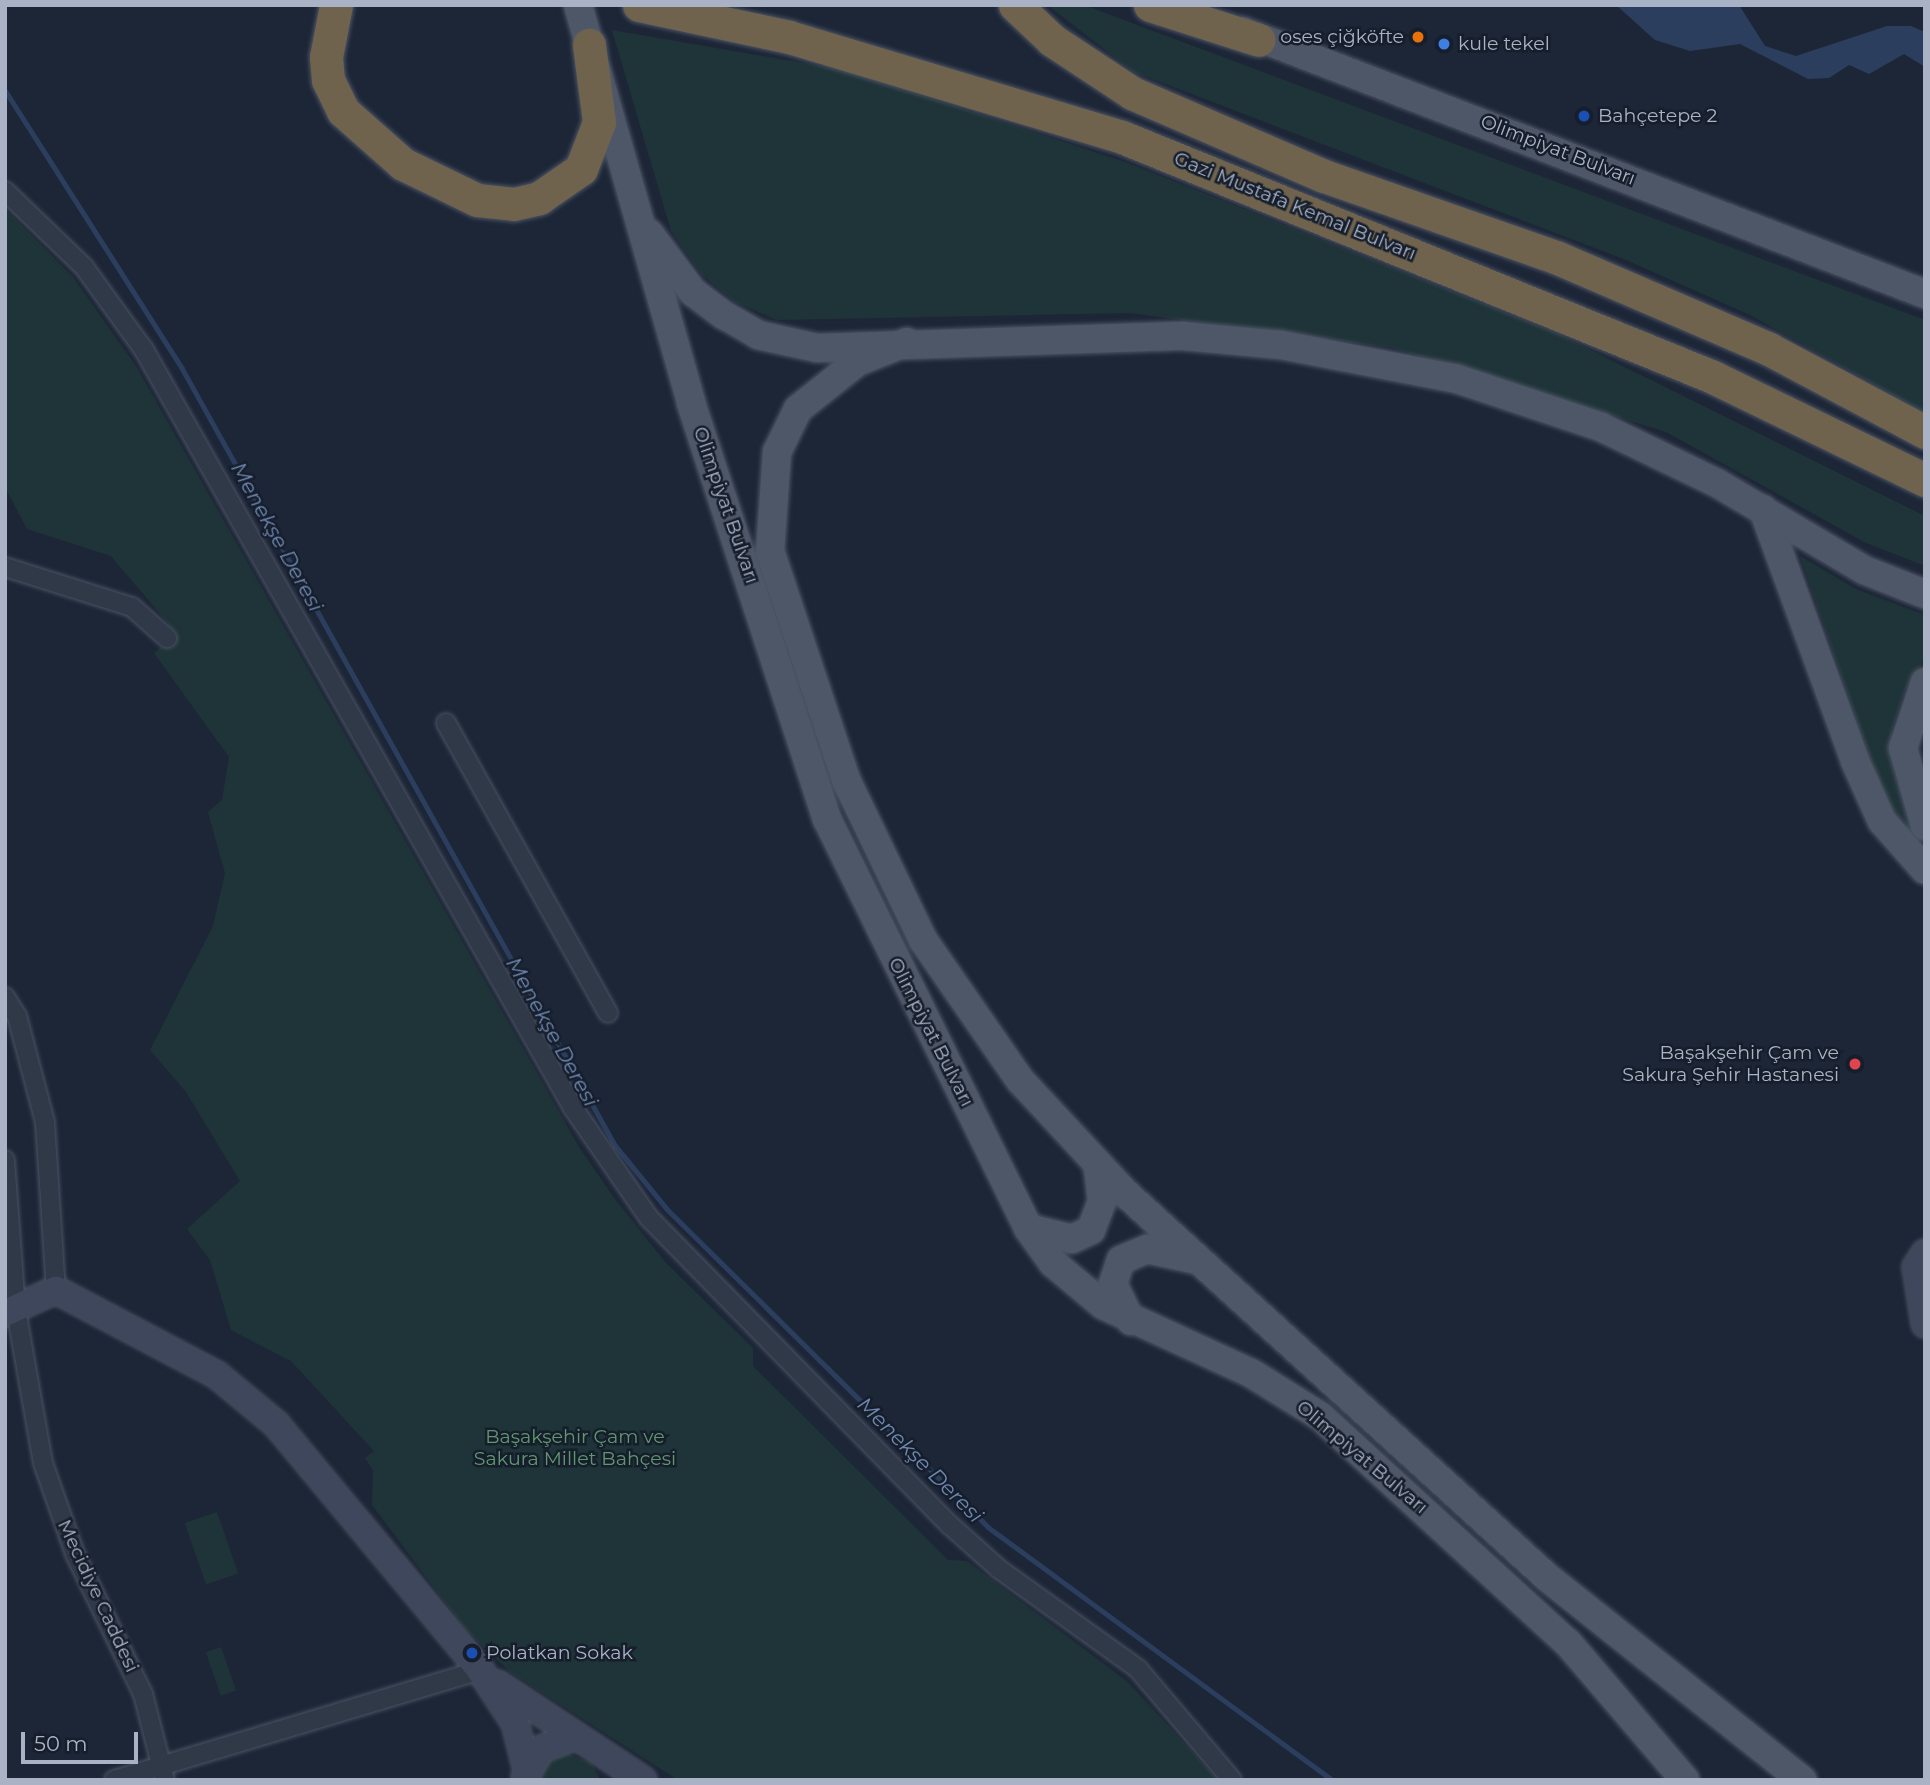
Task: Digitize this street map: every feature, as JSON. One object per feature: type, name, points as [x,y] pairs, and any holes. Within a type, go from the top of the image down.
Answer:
[{"type":"highway","points":[[336,5],[326,57],[343,111],[403,164],[477,200],[514,204],[540,198],[581,169],[599,122],[589,45]]},
{"type":"highway","name":"Gazi Mustafa Kemal Bulvarı","points":[[639,5],[789,37],[1122,137],[1713,377],[1925,480]]},
{"type":"highway","name":"Gazi Mustafa Kemal Bulvarı","points":[[1015,5],[1052,40],[1132,93],[1324,176],[1571,263],[1769,349],[1925,432]]},
{"type":"highway","points":[[1150,5],[1259,40]]},
{"type":"main road","name":"Olimpiyat Bulvarı","points":[[578,5],[638,219],[827,819],[1028,1227],[1077,1286],[1131,1321],[1239,1367],[1301,1403],[1459,1540],[1603,1680],[1685,1780]]},
{"type":"main road","name":"Olimpiyat Bulvarı","points":[[1192,5],[1259,40],[1925,294]]},
{"type":"main road","points":[[638,219],[693,292],[758,335],[817,348],[907,342],[1184,336],[1280,345],[1457,379],[1601,427],[1763,509],[1864,570],[1925,594]]},
{"type":"main road","points":[[907,342],[856,362],[798,409],[777,452],[770,551],[847,782],[923,940],[1020,1080],[1098,1166],[1199,1262],[1629,1646],[1802,1780]]},
{"type":"main road","points":[[1763,509],[1855,761],[1882,821],[1925,870]]},
{"type":"main road","points":[[1925,682],[1903,748],[1925,826]]},
{"type":"main road","points":[[1028,1227],[1072,1239],[1091,1230],[1102,1201],[1098,1166]]},
{"type":"main road","points":[[1131,1321],[1113,1284],[1121,1261],[1133,1252],[1164,1249],[1199,1262]]},
{"type":"main road","points":[[1759,1748],[1775,1780]]},
{"type":"street","points":[[5,191],[84,267],[144,350],[573,1108],[649,1218],[950,1525],[999,1569],[1138,1669],[1232,1780]]},
{"type":"street","points":[[5,567],[132,607],[167,638]]},
{"type":"street","points":[[446,723],[608,1013]]},
{"type":"street","points":[[5,997],[17,1016],[45,1122],[56,1290]]},
{"type":"street","name":"Mecidiye Caddesi","points":[[5,1160],[11,1312],[47,1476],[75,1554],[142,1694],[166,1772]]},
{"type":"street","points":[[1925,1253],[1916,1267],[1925,1324]]},
{"type":"street","points":[[11,1312],[56,1290]]},
{"type":"street","points":[[56,1290],[217,1375],[276,1424],[480,1670],[515,1723],[526,1775]]},
{"type":"street","points":[[480,1670],[574,1737],[615,1771],[643,1780]]},
{"type":"street","points":[[114,1780],[166,1772],[480,1670]]},
{"type":"street","points":[[526,1775],[541,1749],[574,1737]]},
{"type":"green space","points":[[1047,5],[1084,5],[1925,320],[1925,413],[1752,316],[1626,260],[1134,72]]},
{"type":"green space","points":[[612,30],[844,70],[1125,162],[1554,332],[1925,516],[1925,566],[1864,542],[1666,432],[1393,348],[1130,313],[777,320],[735,302],[701,274],[671,231]]},
{"type":"green space","name":"Başakşehir Çam ve Sakura Millet Bahçesi","points":[[5,209],[73,277],[136,366],[579,1147],[615,1199],[666,1263],[753,1348],[753,1366],[948,1560],[967,1561],[1128,1682],[1218,1780],[678,1780],[511,1673],[465,1629],[372,1505],[373,1470],[365,1458],[374,1451],[291,1361],[231,1330],[210,1260],[187,1229],[240,1181],[186,1092],[150,1050],[213,926],[225,873],[208,812],[222,800],[229,757],[154,653],[176,633],[111,556],[27,529],[5,487]]},
{"type":"green space","points":[[1800,556],[1856,589],[1925,615],[1925,658],[1904,692],[1892,730],[1894,771],[1925,860],[1884,799]]},
{"type":"green space","points":[[217,1512],[238,1573],[206,1585],[185,1523]]},
{"type":"green space","points":[[221,1647],[236,1690],[221,1696],[206,1652]]},
{"type":"green space","points":[[567,1753],[592,1763],[600,1780],[535,1780],[549,1759]]},
{"type":"water","points":[[1616,5],[1739,5],[1765,46],[1796,56],[1887,26],[1911,26],[1925,32],[1925,67],[1904,54],[1869,74],[1849,65],[1829,78],[1808,79],[1740,44],[1690,51],[1655,40]]},
{"type":"waterway","name":"Menekşe Deresi","points":[[5,90],[182,368],[615,1145],[667,1209],[988,1527],[1333,1780]]},
{"type":"place","name":"oses çiğköfte","points":[[1418,37]]},
{"type":"place","name":"kule tekel","points":[[1444,44]]},
{"type":"place","name":"Bahçetepe 2","points":[[1584,116]]},
{"type":"place","name":"Başakşehir Çam ve Sakura Şehir Hastanesi","points":[[1855,1064]]},
{"type":"place","name":"Polatkan Sokak","points":[[472,1653]]}]
